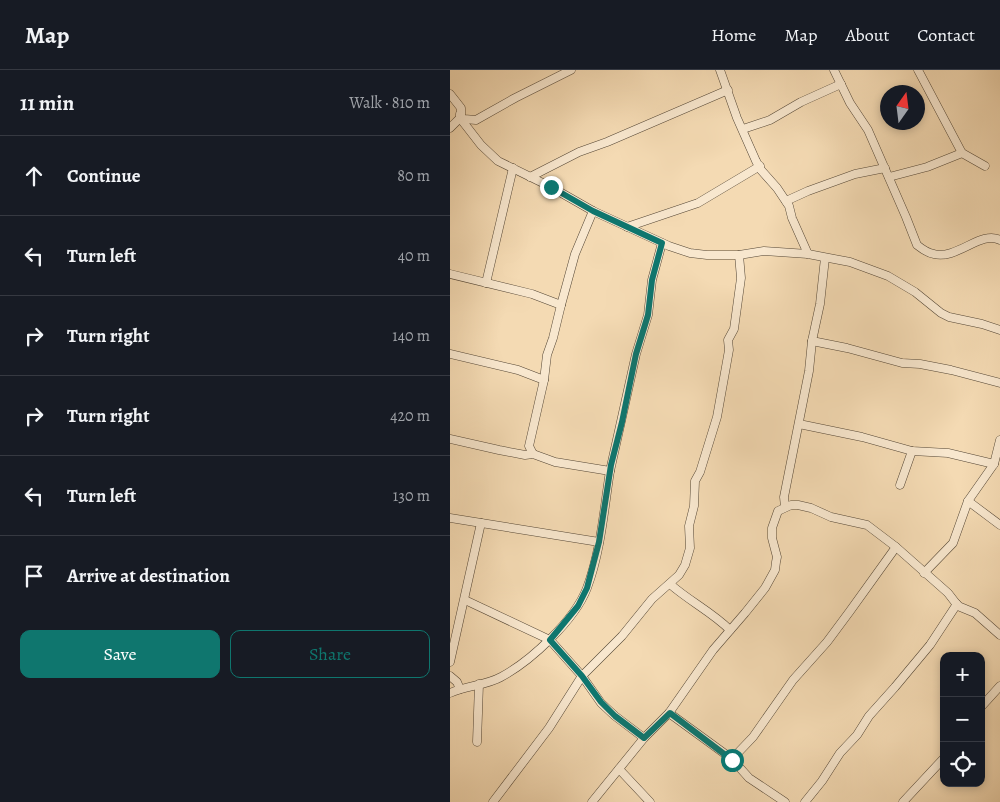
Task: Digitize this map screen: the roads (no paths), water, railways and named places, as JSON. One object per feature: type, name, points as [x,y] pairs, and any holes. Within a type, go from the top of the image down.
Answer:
[{"type":"street","points":[[450,94],[461,108],[461,117],[476,120],[522,94],[571,70]]},
{"type":"street","points":[[720,70],[733,110],[761,170],[786,201],[808,254]]},
{"type":"street","points":[[834,70],[850,103],[868,130],[916,245],[935,255],[953,253],[989,237],[1000,240]]},
{"type":"street","points":[[918,70],[962,153],[985,166]]},
{"type":"street","points":[[743,129],[770,120],[801,102],[842,84]]},
{"type":"street","points":[[530,177],[579,152],[607,142],[728,90]]},
{"type":"street","points":[[450,128],[460,118],[461,108]]},
{"type":"street","points":[[460,118],[487,152],[498,161],[593,211],[662,243],[690,253],[707,255],[764,251],[808,254],[850,262],[888,276],[915,292],[941,313],[949,317],[1000,330]]},
{"type":"street","points":[[889,177],[962,153]]},
{"type":"street","points":[[627,226],[698,203],[760,166]]},
{"type":"street","points":[[486,283],[513,168]]},
{"type":"street","points":[[786,201],[855,174],[885,168]]},
{"type":"street","points":[[533,454],[529,446],[544,380],[547,355],[575,254],[593,211]]},
{"type":"street","points":[[450,693],[501,677],[550,640],[578,606],[587,588],[599,542],[610,471],[636,354],[648,315],[652,280],[662,243]]},
{"type":"street","points":[[493,802],[549,728],[582,676],[622,636],[652,598],[679,575],[685,564],[690,548],[689,526],[694,506],[696,481],[716,417],[729,350],[728,340],[734,330],[741,278],[739,254]]},
{"type":"street","points":[[785,507],[784,497],[809,371],[825,258]]},
{"type":"street","points":[[450,274],[532,294],[561,305]]},
{"type":"street","points":[[812,341],[847,348],[902,363],[920,364],[951,370],[1000,383]]},
{"type":"street","points":[[450,354],[518,370],[544,380]]},
{"type":"street","points":[[799,424],[862,437],[912,452],[948,453],[994,464]]},
{"type":"street","points":[[450,439],[499,450],[533,454],[555,462],[610,471]]},
{"type":"street","points":[[924,573],[954,543],[968,501],[994,464],[1000,440]]},
{"type":"street","points":[[900,485],[912,452]]},
{"type":"street","points":[[968,501],[1000,525]]},
{"type":"street","points":[[592,802],[644,738],[670,713],[713,650],[765,588],[775,570],[777,557],[772,538],[772,528],[778,511],[785,507],[791,505],[805,506],[831,517],[867,525],[896,547],[948,593],[957,604],[974,614],[1000,635]]},
{"type":"street","points":[[450,518],[599,542]]},
{"type":"street","points":[[450,662],[465,600],[468,577],[482,523]]},
{"type":"street","points":[[732,760],[752,737],[793,680],[827,642],[896,547]]},
{"type":"street","points":[[670,584],[682,595],[721,621],[730,630]]},
{"type":"street","points":[[465,600],[550,640],[582,676],[601,702],[615,716],[644,738]]},
{"type":"street","points":[[805,802],[869,716],[896,687],[930,645],[957,604]]},
{"type":"street","points":[[450,676],[458,682],[460,689]]},
{"type":"street","points":[[477,742],[479,684]]},
{"type":"street","points":[[985,703],[1000,686]]},
{"type":"street","points":[[670,713],[732,760],[749,778],[785,802]]},
{"type":"street","points":[[903,802],[940,762]]},
{"type":"street","points":[[619,769],[650,802]]}]
